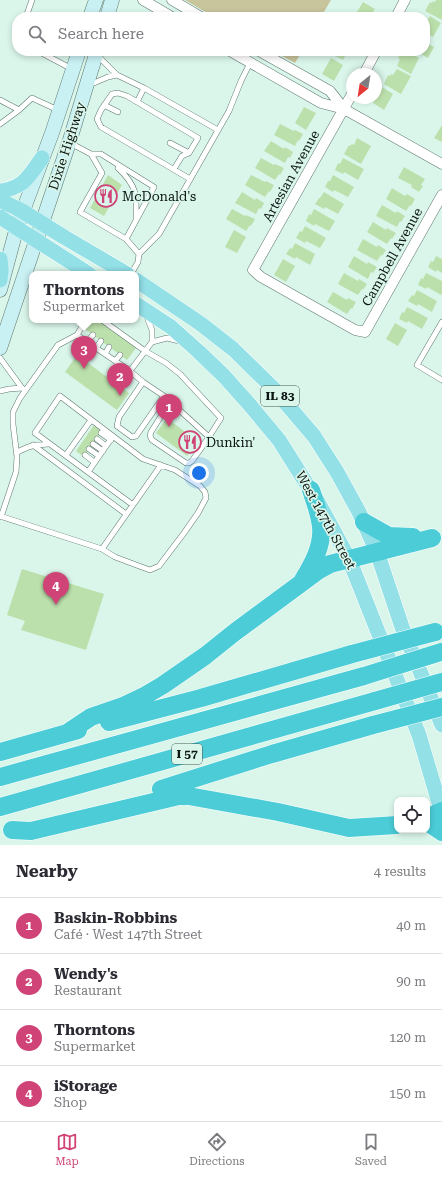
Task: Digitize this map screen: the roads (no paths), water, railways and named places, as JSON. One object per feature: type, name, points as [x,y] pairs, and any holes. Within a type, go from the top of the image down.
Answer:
[{"type":"highway","points":[[300,584],[317,554],[321,536],[321,526],[311,490]]},
{"type":"highway","points":[[364,522],[389,536],[437,538]]},
{"type":"highway","points":[[67,733],[91,717],[123,706],[163,685],[205,656],[319,570],[330,564],[437,538]]},
{"type":"highway","points":[[0,752],[201,698],[352,654],[438,632]]},
{"type":"highway","name":"I 57","points":[[0,777],[364,676],[442,652]]},
{"type":"highway","name":"I 57","points":[[0,807],[442,682]]},
{"type":"highway","points":[[6,831],[178,784],[272,754],[442,707]]},
{"type":"highway","points":[[6,831],[31,831],[184,795],[278,812],[350,828],[394,825]]},
{"type":"highway","points":[[430,824],[442,832]]},
{"type":"main road","points":[[92,12],[96,0]]},
{"type":"main road","points":[[108,12],[112,0]]},
{"type":"main road","name":"Dixie Highway","points":[[0,290],[22,211],[59,111],[77,56]]},
{"type":"main road","name":"Dixie Highway","points":[[0,348],[69,143],[95,56]]},
{"type":"main road","points":[[0,191],[10,190],[21,185],[42,158]]},
{"type":"main road","points":[[0,200],[22,211],[121,271]]},
{"type":"main road","points":[[0,217],[84,271]]},
{"type":"main road","points":[[0,259],[0,280]]},
{"type":"main road","name":"IL 83","points":[[139,282],[201,324],[233,349],[272,386],[314,436],[337,472],[364,522],[377,552],[402,627],[442,725]]},
{"type":"main road","name":"West 147th Street","points":[[140,306],[170,327],[224,376],[279,440],[311,490],[349,559],[419,735],[439,812]]},
{"type":"street","points":[[143,0],[163,12]]},
{"type":"street","points":[[172,0],[192,12]]},
{"type":"street","points":[[399,12],[405,0]]},
{"type":"street","points":[[238,56],[321,103],[344,109],[442,164]]},
{"type":"street","points":[[250,63],[255,56]]},
{"type":"street","points":[[267,56],[330,91],[344,109]]},
{"type":"street","points":[[367,68],[373,56]]},
{"type":"street","name":"Artesian Avenue","points":[[347,104],[253,270],[261,277],[355,330],[365,332]]},
{"type":"street","name":"Campbell Avenue","points":[[365,332],[442,195]]},
{"type":"lane","points":[[28,12],[32,0]]},
{"type":"lane","points":[[48,56],[73,69]]},
{"type":"lane","points":[[100,56],[117,75],[144,88],[218,130]]},
{"type":"lane","points":[[133,271],[138,262],[139,254],[159,234],[229,111],[250,63]]},
{"type":"lane","points":[[86,86],[117,75]]},
{"type":"lane","points":[[137,102],[144,88]]},
{"type":"lane","points":[[174,169],[182,156],[189,153],[198,138],[127,96],[118,93],[112,94],[104,105],[97,119],[101,126],[190,179]]},
{"type":"lane","points":[[0,124],[32,98],[59,111]]},
{"type":"lane","points":[[0,100],[19,110]]},
{"type":"lane","points":[[104,105],[118,112]]},
{"type":"lane","points":[[69,143],[91,154],[101,154],[154,187],[126,239]]},
{"type":"lane","points":[[170,143],[189,153]]},
{"type":"lane","points":[[91,154],[102,173],[80,212],[126,239],[139,254]]},
{"type":"lane","points":[[111,160],[129,178],[134,190],[136,221]]},
{"type":"lane","points":[[140,306],[152,330],[152,342]]},
{"type":"lane","points":[[442,322],[417,365],[442,380]]},
{"type":"lane","points":[[84,323],[77,335],[58,345],[24,389],[13,412],[16,472],[0,516],[102,549],[115,557],[150,570],[159,566],[198,513],[206,498],[205,492],[200,486],[175,470],[143,459],[91,424],[60,396],[35,433],[133,505]]},
{"type":"lane","points":[[104,323],[129,342],[166,363],[180,374],[221,418],[192,461],[189,463],[186,463],[152,440],[150,436],[170,402]]},
{"type":"lane","points":[[77,335],[164,396],[209,437]]},
{"type":"lane","points":[[88,342],[92,335]]},
{"type":"lane","points":[[130,371],[152,342],[167,338],[191,345]]},
{"type":"lane","points":[[96,348],[101,341]]},
{"type":"lane","points":[[105,354],[109,347]]},
{"type":"lane","points":[[116,361],[120,355]]},
{"type":"lane","points":[[0,358],[24,389]]},
{"type":"lane","points":[[143,382],[117,422],[117,426],[132,437],[136,436],[164,396]]},
{"type":"lane","points":[[0,391],[9,388],[24,389]]},
{"type":"lane","points":[[66,455],[79,442],[91,424]]},
{"type":"lane","points":[[101,433],[112,438]]},
{"type":"lane","points":[[88,472],[112,438]]},
{"type":"lane","points":[[97,439],[106,446]]},
{"type":"lane","points":[[16,453],[33,445],[50,444]]},
{"type":"lane","points":[[93,444],[103,451]]},
{"type":"lane","points":[[33,445],[126,514]]},
{"type":"lane","points":[[89,449],[99,456]]},
{"type":"lane","points":[[85,455],[94,462]]},
{"type":"lane","points":[[102,549],[161,465]]},
{"type":"place","name":"McDonald's","points":[[106,196]]},
{"type":"place","name":"Thorntons","points":[[84,369]]},
{"type":"place","name":"Wendy's","points":[[120,396]]},
{"type":"place","name":"Baskin-Robbins","points":[[169,427]]},
{"type":"place","name":"Dunkin'","points":[[190,442]]},
{"type":"place","name":"iStorage","points":[[56,605]]}]
